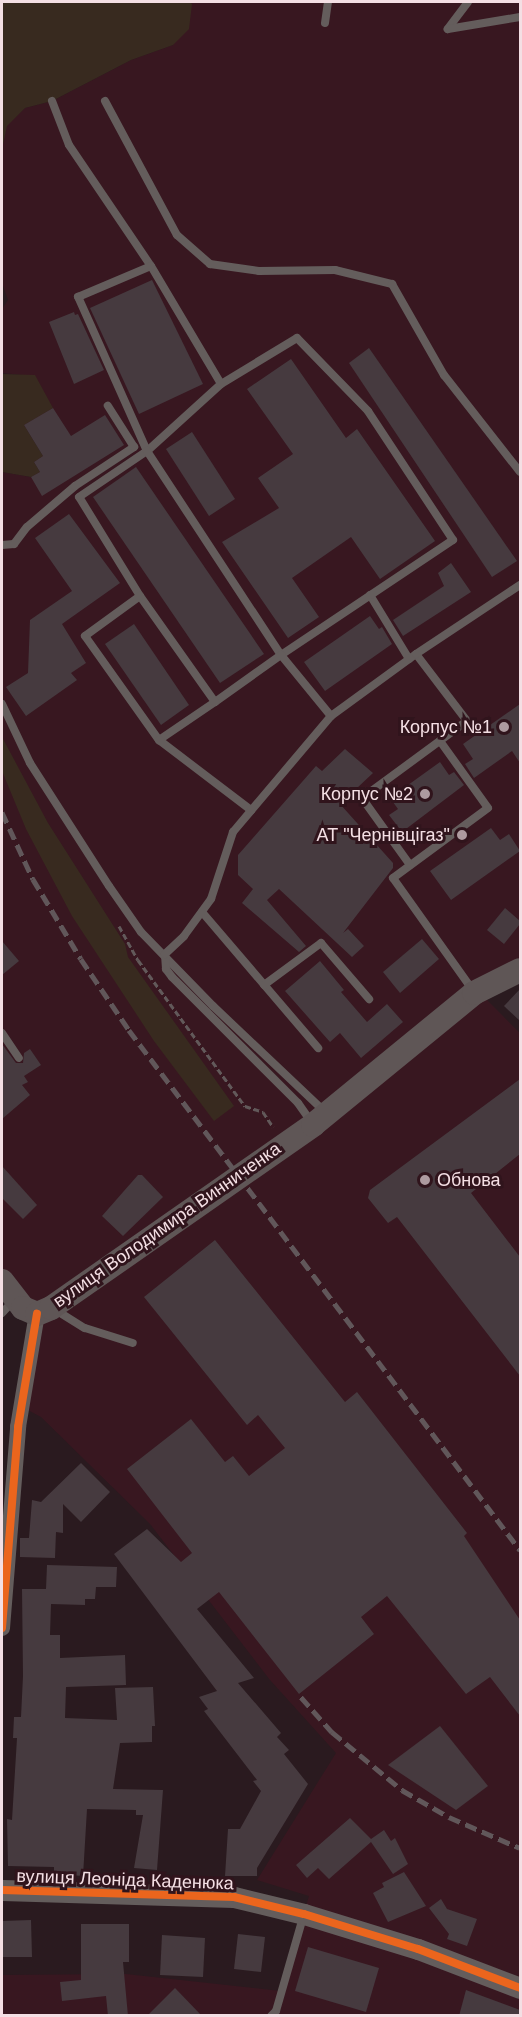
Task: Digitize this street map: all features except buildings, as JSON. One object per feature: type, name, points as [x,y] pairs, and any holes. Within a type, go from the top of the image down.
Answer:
[{"type":"main road","name":"вулиця Володимира Винниченка","points":[[44,1311],[320,1120],[474,993],[520,970]]},
{"type":"main road","points":[[6,1298],[23,1308],[44,1311]]},
{"type":"street","name":"вулиця Володимира Винниченка","points":[[2,1628],[3,1586],[18,1427],[44,1311]]},
{"type":"street","name":"вулиця Леоніда Каденюка","points":[[2,1890],[234,1897],[304,1914],[418,1949],[520,1988]]},
{"type":"lane","points":[[324,23],[328,2]]},
{"type":"lane","points":[[468,2],[448,29],[520,17]]},
{"type":"lane","points":[[52,100],[69,146],[151,266],[221,384]]},
{"type":"lane","points":[[105,100],[177,235],[210,264],[259,271],[335,270],[392,284],[444,375],[520,472]]},
{"type":"lane","points":[[151,266],[78,297],[147,451],[281,655],[331,716]]},
{"type":"lane","points":[[159,740],[215,702],[281,655],[453,540],[368,411],[297,338],[221,384],[147,451],[79,497],[140,596],[215,702]]},
{"type":"lane","points":[[2,545],[14,544],[27,527],[75,486],[134,447],[108,406]]},
{"type":"lane","points":[[320,1120],[298,1103],[172,977],[166,969],[165,954],[211,899],[233,832],[331,716],[412,657],[520,585]]},
{"type":"lane","points":[[370,595],[412,657],[466,721],[362,798],[410,865]]},
{"type":"lane","points":[[140,596],[85,636],[159,740],[251,810]]},
{"type":"lane","points":[[2,704],[30,763],[141,932],[165,954],[320,1120]]},
{"type":"lane","points":[[440,741],[488,808],[393,878],[474,993]]},
{"type":"lane","points":[[202,912],[318,1048]]},
{"type":"lane","points":[[264,985],[321,944],[369,999]]},
{"type":"lane","points":[[2,1033],[19,1058]]},
{"type":"lane","points":[[44,1311],[85,1328],[133,1343]]},
{"type":"lane","points":[[271,2016],[276,2011],[304,1914]]},
{"type":"path","points":[[116,920],[138,960],[245,1106],[262,1112],[284,1143]]},
{"type":"shaded area","points":[[2,2],[190,2],[192,4],[189,29],[173,45],[131,60],[52,101],[25,108],[7,126],[2,149]]},
{"type":"shaded area","points":[[190,2],[520,2],[520,967],[476,989],[520,1033],[520,2015],[2,2015],[2,1975],[126,1974],[281,1991],[309,1896],[257,1880],[336,1753],[270,1680],[150,1524],[41,1417],[22,1407],[36,1313],[2,1279],[2,472],[31,477],[40,471],[34,462],[43,455],[24,425],[34,376],[2,373],[2,309],[8,300],[2,283],[2,149],[6,126],[25,108],[52,101],[131,60],[173,45],[192,4]]},
{"type":"shaded area","points":[[2,374],[35,375],[53,408],[24,425],[43,456],[34,462],[40,472],[31,477],[2,472]]},
{"type":"shaded area","points":[[2,737],[48,823],[125,944],[128,957],[234,1106],[214,1121],[154,1041],[72,916],[26,829],[2,771]]},
{"type":"railway","points":[[2,812],[33,879],[81,959],[129,1030],[520,1550]]},
{"type":"railway","points":[[301,1697],[332,1732],[402,1790],[449,1817],[520,1848]]},
{"type":"cycle path","points":[[2,1628],[18,1427],[37,1314]]},
{"type":"cycle path","points":[[2,1890],[234,1897],[304,1914],[418,1949],[520,1988]]},
{"type":"place","name":"Корпус №1","points":[[504,727]]},
{"type":"place","name":"Корпус №2","points":[[425,794]]},
{"type":"place","name":"АТ \"Чернівцігаз\"","points":[[462,835]]},
{"type":"place","name":"Обнова","points":[[425,1180]]}]
